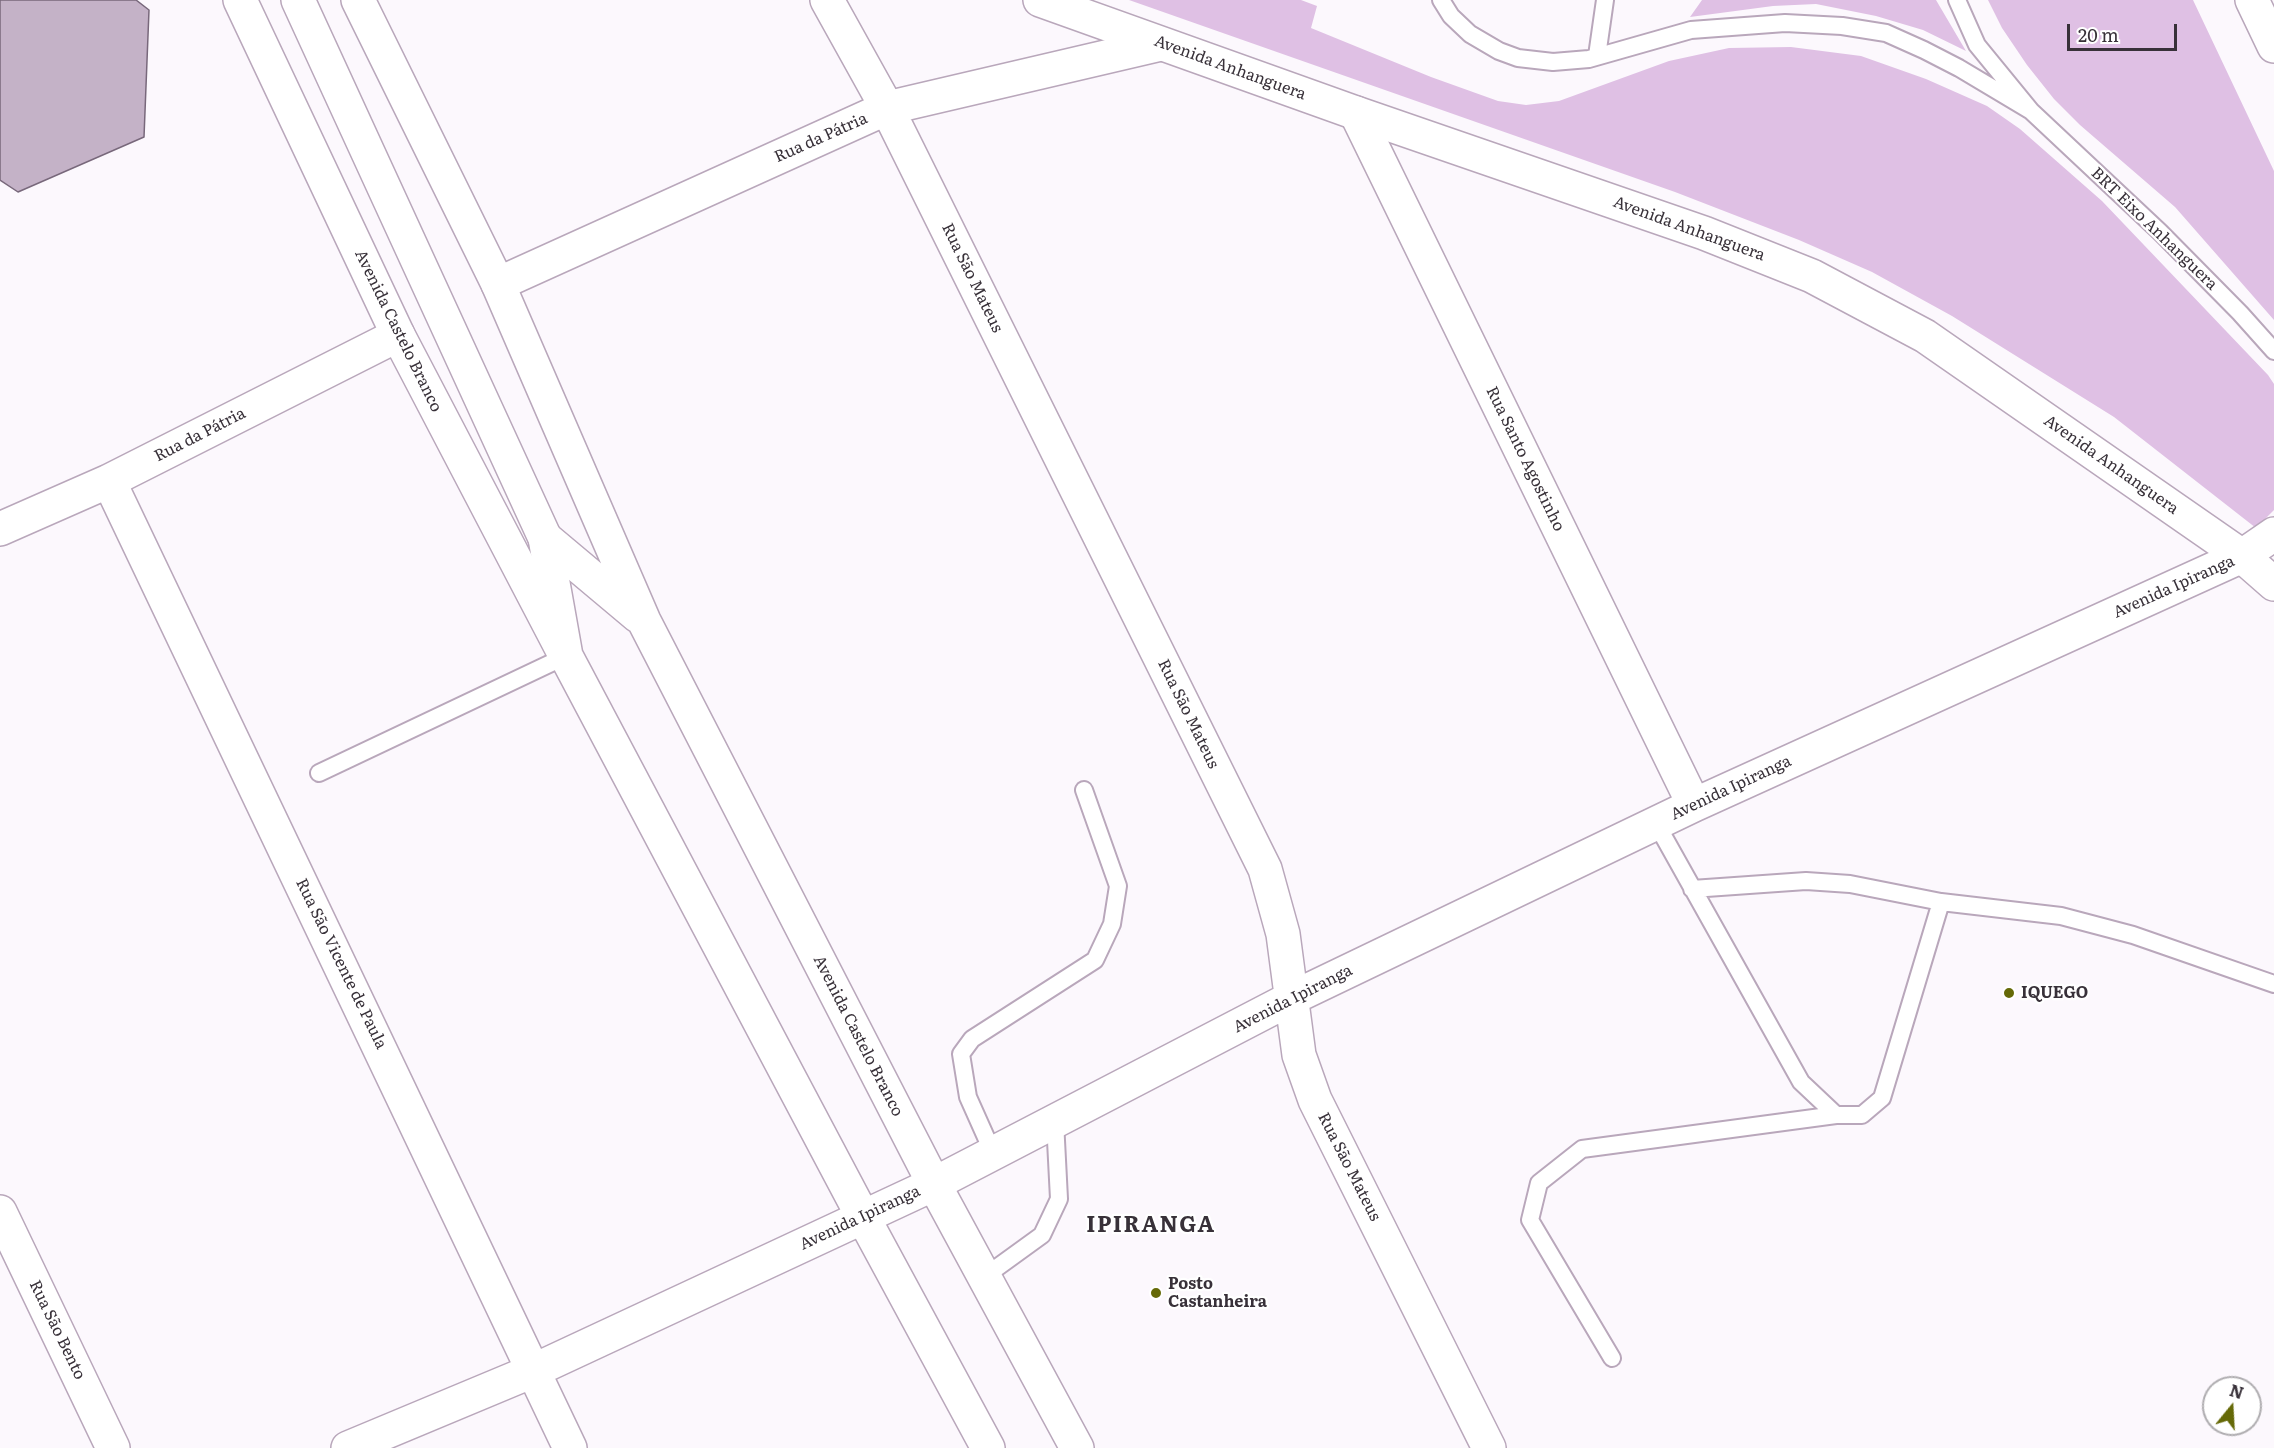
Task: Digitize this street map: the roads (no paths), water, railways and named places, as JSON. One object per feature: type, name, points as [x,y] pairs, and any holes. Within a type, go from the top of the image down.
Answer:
[{"type":"main road","name":"Avenida Castelo Branco","points":[[240,0],[398,335],[863,1217],[988,1448]]},
{"type":"main road","name":"Avenida Castelo Branco","points":[[298,0],[545,538],[566,656]]},
{"type":"main road","name":"Avenida Castelo Branco","points":[[358,0],[498,284],[644,621],[933,1184],[1077,1448]]},
{"type":"main road","name":"Rua São Mateus","points":[[826,0],[887,108],[1265,869],[1283,934],[1299,1055],[1316,1100],[1489,1448]]},
{"type":"main road","name":"Avenida Anhanguera","points":[[1040,0],[1356,113],[1704,232],[1812,276],[1926,336],[2242,556],[2274,584]]},
{"type":"main road","points":[[2252,0],[2274,46]]},
{"type":"main road","name":"Rua da Pátria","points":[[498,284],[887,108],[1161,44]]},
{"type":"main road","name":"Rua Santo Agostinho","points":[[1356,113],[1694,805]]},
{"type":"main road","name":"Rua da Pátria","points":[[0,529],[109,481],[398,335]]},
{"type":"main road","name":"Rua São Vicente de Paula","points":[[109,481],[535,1370],[570,1448]]},
{"type":"main road","name":"Avenida Ipiranga","points":[[348,1448],[535,1370],[933,1184],[1290,999],[1694,805],[2242,556],[2274,534]]},
{"type":"main road","name":"Avenida Castelo Branco","points":[[545,538],[644,621]]},
{"type":"main road","name":"Rua São Bento","points":[[0,1212],[113,1448]]},
{"type":"lane","points":[[1441,0],[1451,16],[1470,34],[1499,51],[1518,58],[1553,62],[1597,56],[1691,30],[1785,23],[1842,26],[1886,33],[1924,50],[2031,111]]},
{"type":"lane","points":[[1597,56],[1605,0]]},
{"type":"lane","points":[[1957,0],[1977,45],[2031,111]]},
{"type":"lane","name":"BRT Eixo Anhanguera","points":[[2031,111],[2160,232],[2274,351]]},
{"type":"lane","points":[[319,773],[566,656]]},
{"type":"lane","points":[[993,1153],[968,1097],[961,1054],[972,1039],[1095,960],[1112,924],[1118,886],[1084,790]]},
{"type":"lane","points":[[1656,823],[1801,1082],[1836,1115]]},
{"type":"lane","points":[[1692,889],[1806,881],[1850,884],[1941,902],[2061,916],[2133,934],[2274,984]]},
{"type":"lane","points":[[1612,1358],[1530,1220],[1539,1183],[1582,1149],[1836,1115],[1862,1115],[1882,1098],[1941,902]]},
{"type":"lane","points":[[984,1277],[1042,1234],[1059,1199],[1055,1121]]},
{"type":"place","name":"IQUEGO","points":[[2009,993]]},
{"type":"place","name":"Posto Castanheira","points":[[1156,1293]]},
{"type":"district","name":"IPIRANGA","points":[[1151,1226]]}]
